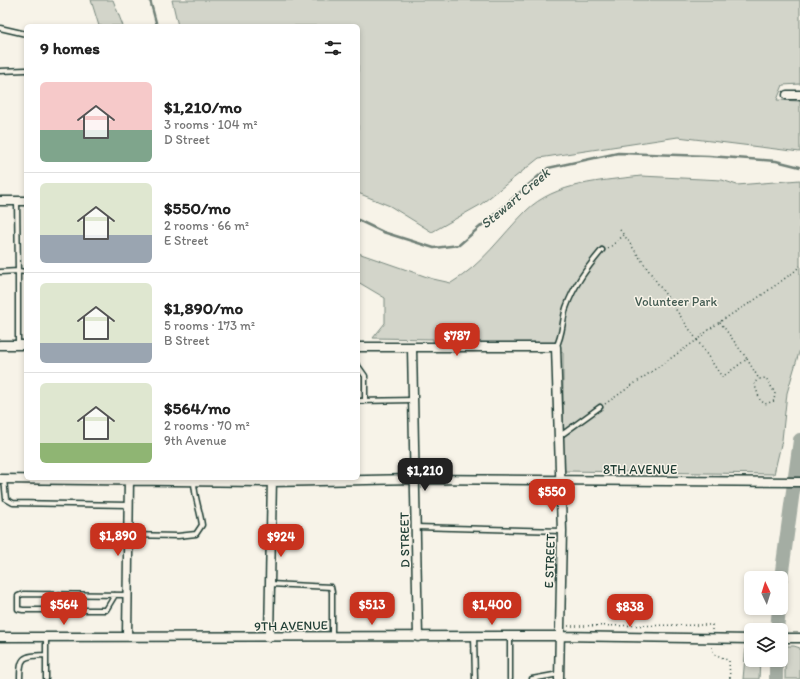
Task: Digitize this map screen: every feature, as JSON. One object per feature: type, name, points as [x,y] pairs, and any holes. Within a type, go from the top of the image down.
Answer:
[{"type":"street","points":[[787,95],[800,95]]},
{"type":"street","points":[[0,201],[24,201]]},
{"type":"street","points":[[0,345],[22,345]]},
{"type":"street","points":[[360,347],[556,347]]},
{"type":"street","name":"E STREET","points":[[556,347],[562,531],[559,677]]},
{"type":"street","name":"D STREET","points":[[412,348],[418,637]]},
{"type":"street","name":"8TH AVENUE","points":[[2,479],[24,479]]},
{"type":"street","name":"8TH AVENUE","points":[[360,479],[800,482]]},
{"type":"street","points":[[127,636],[129,480]]},
{"type":"street","name":"8TH AVENUE","points":[[162,480],[272,480]]},
{"type":"street","points":[[269,637],[272,480]]},
{"type":"street","name":"9TH AVENUE","points":[[0,637],[560,636],[744,639]]},
{"type":"lane","points":[[0,28],[24,34]]},
{"type":"lane","points":[[0,71],[24,70]]},
{"type":"lane","points":[[17,201],[18,272],[22,345]]},
{"type":"lane","points":[[556,347],[560,340],[566,309],[579,280],[603,251]]},
{"type":"lane","points":[[0,272],[24,272]]},
{"type":"lane","points":[[360,369],[365,376],[365,401]]},
{"type":"lane","points":[[360,401],[413,400]]},
{"type":"lane","points":[[560,436],[600,407]]},
{"type":"lane","points":[[2,479],[6,499],[12,503],[129,505]]},
{"type":"lane","points":[[128,535],[178,536],[196,534],[202,525],[200,510],[194,493],[194,481]]},
{"type":"lane","points":[[416,527],[562,531]]},
{"type":"lane","points":[[270,584],[331,587],[332,636]]},
{"type":"lane","points":[[115,595],[106,610],[18,609],[18,596],[23,594],[128,595]]},
{"type":"lane","points":[[46,636],[46,679]]},
{"type":"lane","points":[[474,636],[475,679]]},
{"type":"lane","points":[[510,636],[510,679]]},
{"type":"lane","points":[[20,679],[20,663],[23,659],[28,656],[46,656]]},
{"type":"lane","points":[[532,679],[559,677]]},
{"type":"path","points":[[620,230],[722,377],[748,359]]},
{"type":"path","points":[[603,251],[624,235]]},
{"type":"path","points":[[600,407],[795,271],[800,266]]},
{"type":"path","points":[[720,322],[748,359],[759,379]]},
{"type":"path","points":[[766,378],[775,393],[774,401],[770,404],[765,404],[760,400],[754,385],[759,379],[766,378]]},
{"type":"path","points":[[559,626],[712,625]]},
{"type":"path","points":[[712,646],[713,653],[729,661],[730,679]]},
{"type":"green space","points":[[91,0],[113,0],[122,24],[98,24]]},
{"type":"green space","points":[[172,0],[800,0],[800,84],[783,85],[777,100],[800,101],[800,152],[678,137],[539,158],[480,205],[432,232],[390,206],[360,194],[360,24],[178,24]]},
{"type":"green space","name":"Volunteer Park","points":[[641,176],[722,180],[737,185],[800,180],[800,349],[787,393],[782,440],[774,474],[565,471],[563,462],[563,352],[544,349],[434,350],[433,339],[373,338],[385,323],[385,298],[360,283],[360,254],[433,279],[451,283],[482,259],[526,211],[538,201],[565,188]]},
{"type":"green space","points":[[788,646],[800,648],[800,679],[785,679],[785,667],[788,667]]},
{"type":"green space","points":[[744,667],[760,667],[759,679],[743,679]]},
{"type":"waterway","name":"Stewart Creek","points":[[150,0],[156,24]]},
{"type":"waterway","name":"Stewart Creek","points":[[360,221],[383,232],[434,248],[459,245],[548,168],[618,153],[709,156],[776,161],[800,167]]},
{"type":"waterway","name":"Stewart Creek","points":[[782,571],[800,440]]},
{"type":"waterway","name":"Stewart Creek","points":[[778,615],[778,623]]},
{"type":"waterway","name":"Stewart Creek","points":[[776,667],[776,679]]}]
